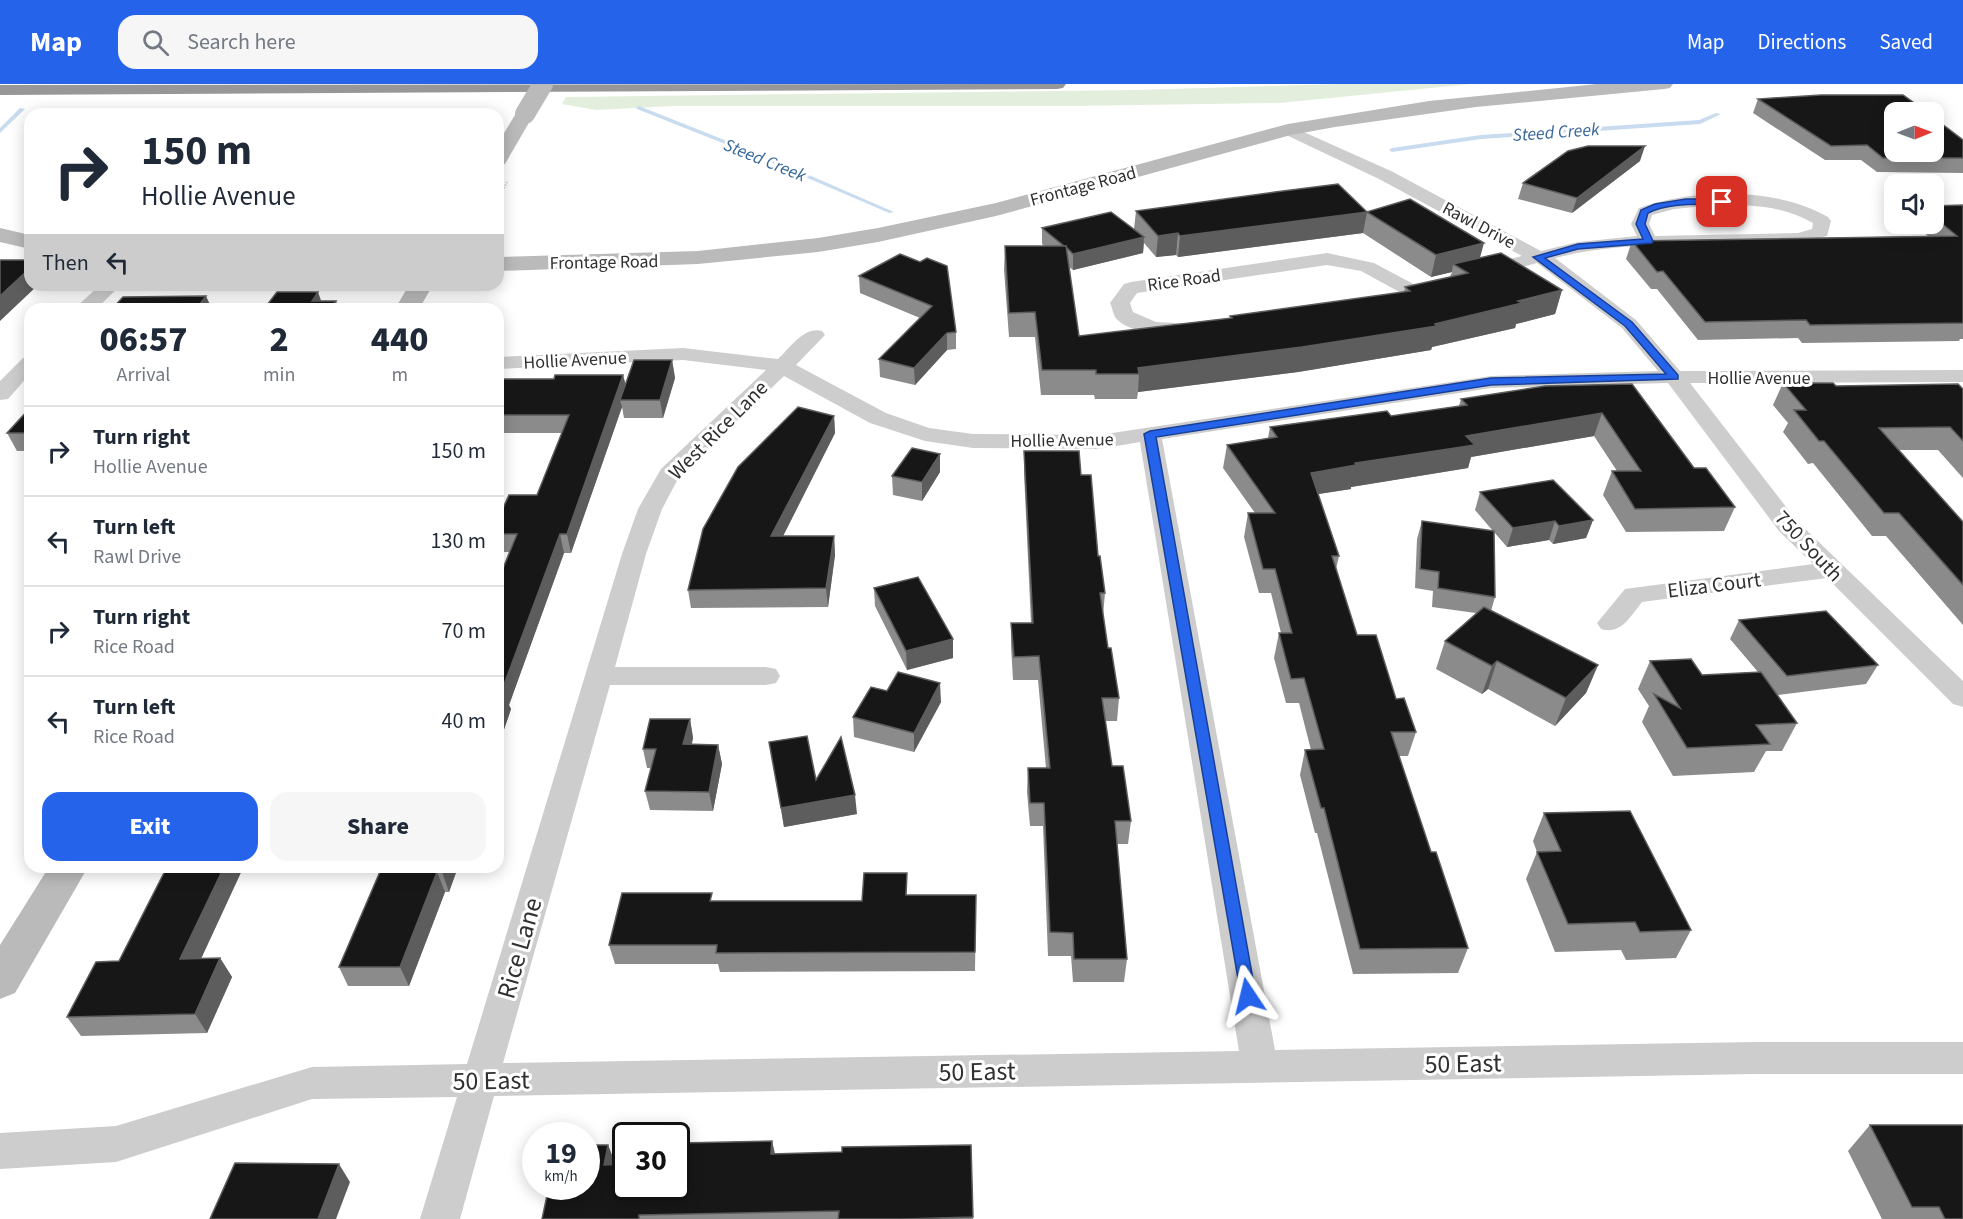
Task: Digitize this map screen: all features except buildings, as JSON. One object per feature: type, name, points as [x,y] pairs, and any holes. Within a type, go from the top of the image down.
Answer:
[{"type":"highway","points":[[947,85],[974,84]]},
{"type":"highway","points":[[0,90],[1057,84]]},
{"type":"street","points":[[504,150],[543,84]]},
{"type":"street","name":"Frontage Road","points":[[504,264],[704,259],[818,245],[990,211],[1288,129],[1411,107],[1664,84]]},
{"type":"street","name":"Rawl Drive","points":[[1288,129],[1385,175],[1538,257],[1629,324],[1674,377]]},
{"type":"street","points":[[1462,277],[1578,247],[1648,241],[1799,238],[1821,232],[1822,221],[1788,204],[1686,202],[1655,206],[1645,212],[1640,224],[1648,241]]},
{"type":"street","points":[[0,235],[24,241]]},
{"type":"street","name":"Rice Road","points":[[1202,326],[1166,330],[1152,328],[1124,315],[1120,303],[1131,288],[1327,260],[1367,267],[1410,290]]},
{"type":"street","points":[[1387,295],[1430,286]]},
{"type":"street","points":[[91,303],[104,291]]},
{"type":"street","name":"West Rice Lane","points":[[598,676],[633,554],[650,509],[669,474],[815,335]]},
{"type":"street","name":"Hollie Avenue","points":[[504,363],[682,354],[782,366],[878,418],[925,434],[973,441],[1087,442],[1491,382],[1674,377],[1963,376]]},
{"type":"street","points":[[0,394],[24,368]]},
{"type":"street","name":"750 South","points":[[1674,377],[1788,526],[1830,570],[1963,697]]},
{"type":"street","points":[[1150,434],[1260,1067]]},
{"type":"street","name":"Eliza Court","points":[[1610,623],[1634,595],[1830,570]]},
{"type":"street","points":[[598,676],[766,676]]},
{"type":"street","name":"Rice Lane","points":[[440,1219],[598,676]]},
{"type":"street","points":[[0,981],[65,873]]},
{"type":"street","name":"50 East","points":[[0,1151],[116,1144],[312,1083],[1755,1058],[1963,1058]]},
{"type":"green space","points":[[1341,84],[1471,84],[1280,103],[1074,106],[673,106],[596,110],[562,104],[566,97],[1133,90]]},
{"type":"waterway","name":"Steed Creek","points":[[639,108],[770,160],[891,212]]},
{"type":"waterway","points":[[0,131],[22,109]]},
{"type":"waterway","name":"Steed Creek","points":[[1392,150],[1481,137],[1700,122],[1718,114]]},
{"type":"route","points":[[1248,996],[1150,434],[1491,382],[1674,377],[1629,324],[1548,262],[1538,257],[1578,247],[1648,241],[1640,224],[1645,212],[1655,206],[1686,202],[1722,202]]}]
